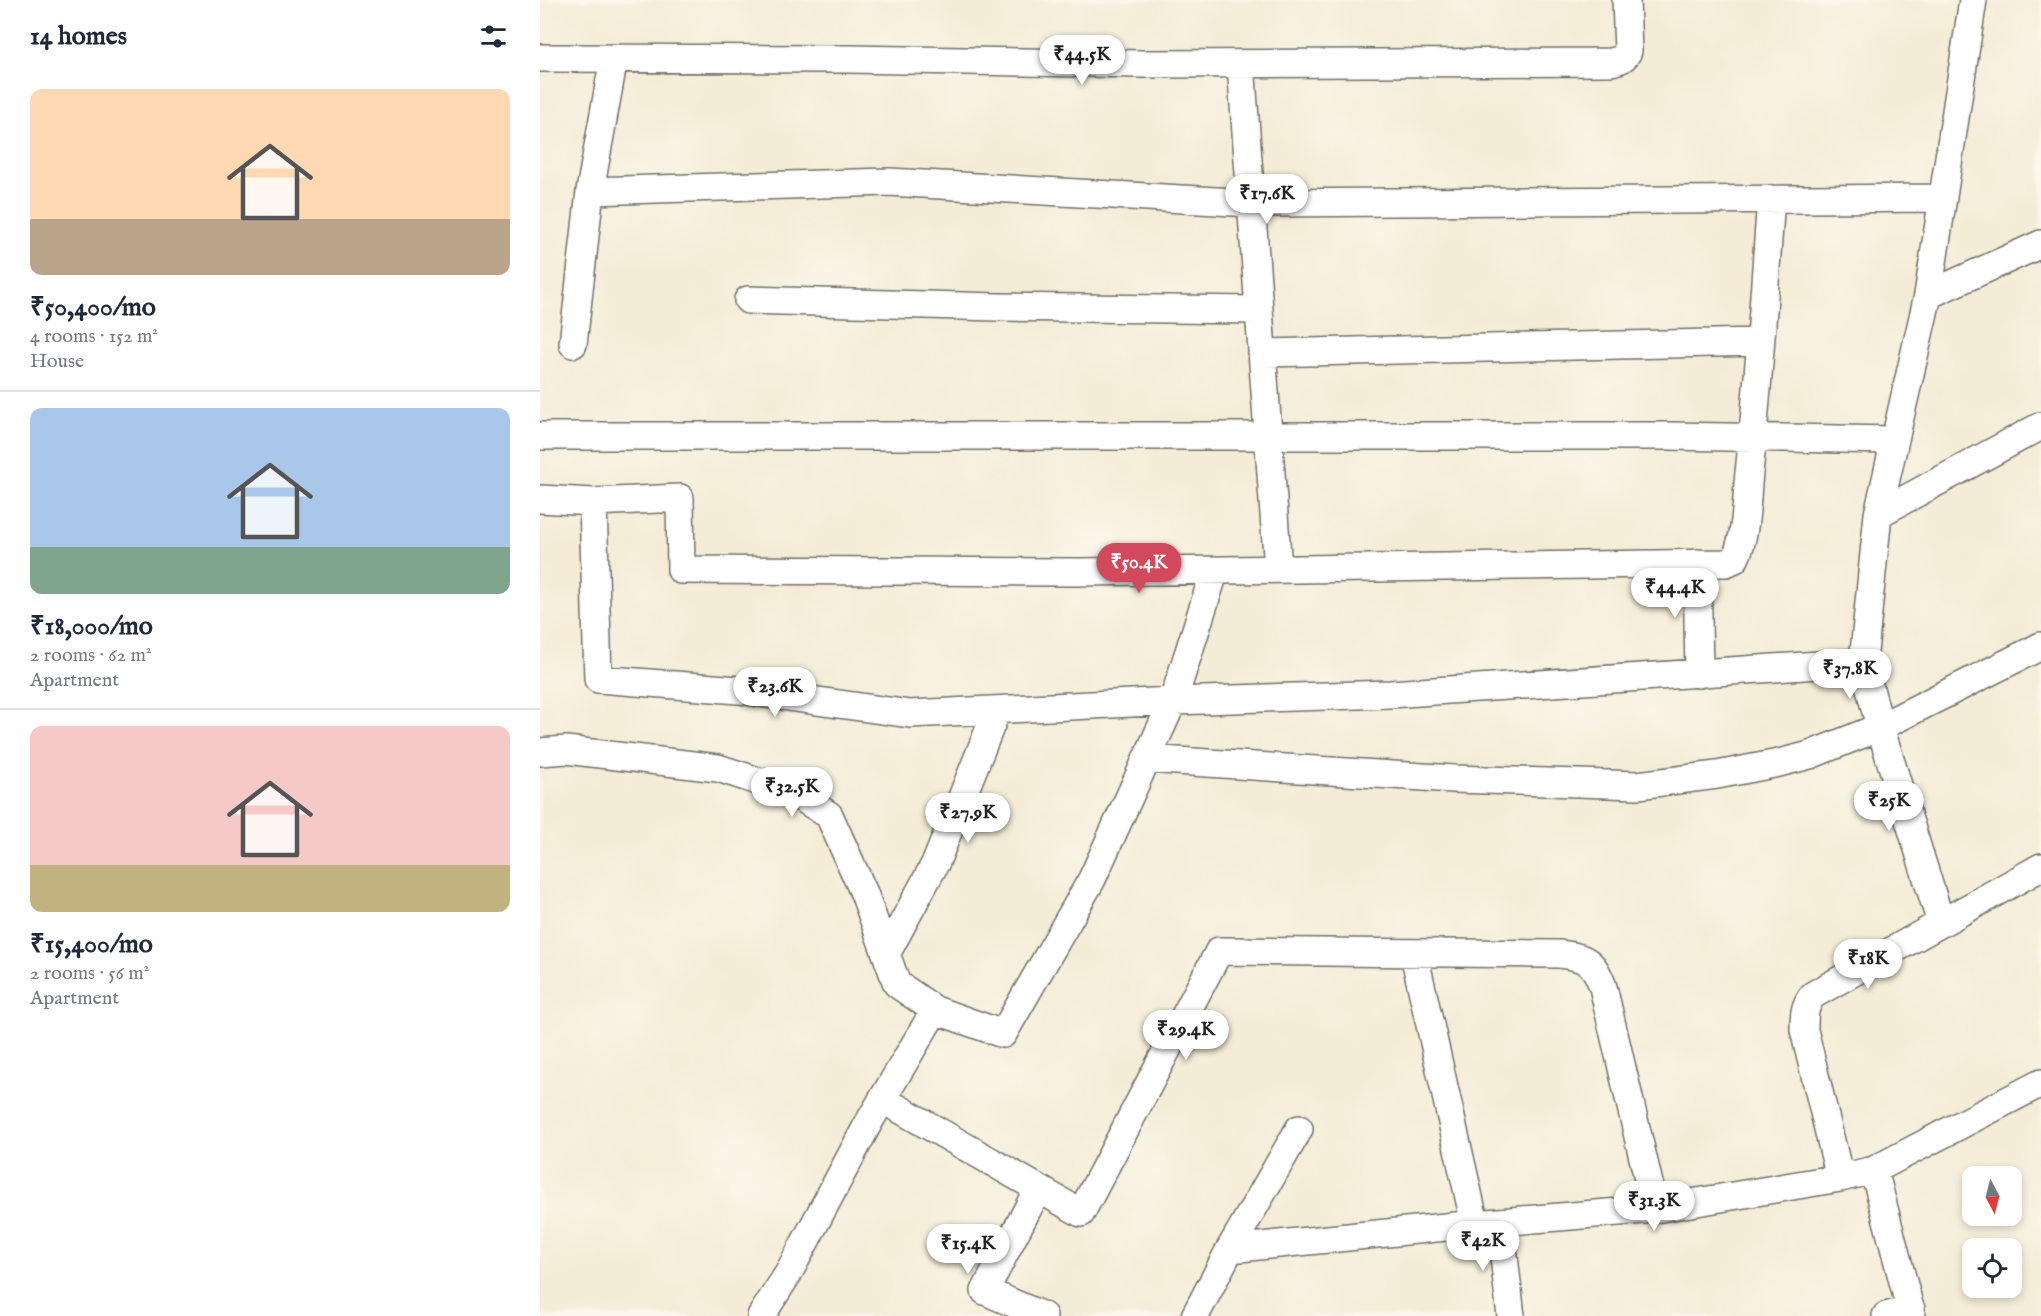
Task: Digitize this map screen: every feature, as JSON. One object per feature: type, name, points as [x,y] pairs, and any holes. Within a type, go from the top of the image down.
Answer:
[{"type":"street","points":[[540,58],[1241,64],[1611,62],[1620,60],[1628,51],[1626,0]]},
{"type":"street","points":[[1941,923],[1880,727],[1863,662],[1878,514],[1928,295],[1973,0]]},
{"type":"street","points":[[573,344],[590,191],[614,58]]},
{"type":"street","points":[[1241,64],[1278,569]]},
{"type":"street","points":[[590,191],[889,182],[1251,203],[1943,198]]},
{"type":"street","points":[[540,499],[593,502],[680,498],[681,570],[1056,572],[1726,563],[1736,559],[1740,550],[1754,437],[1771,200]]},
{"type":"street","points":[[1928,295],[2041,244]]},
{"type":"street","points":[[748,300],[997,307],[1259,310]]},
{"type":"street","points":[[1262,353],[1760,342]]},
{"type":"street","points":[[1878,514],[2041,426]]},
{"type":"street","points":[[540,436],[1268,435],[1754,437],[1894,440]]},
{"type":"street","points":[[593,502],[598,679],[739,690],[910,714],[1173,701],[1390,694],[1863,662]]},
{"type":"street","points":[[1697,563],[1699,674]]},
{"type":"street","points":[[540,752],[566,750],[718,768],[792,792],[829,815],[864,893],[897,984],[935,1010],[1003,1034],[1092,879],[1173,701],[1215,570]]},
{"type":"street","points":[[1146,759],[1454,779],[1638,785],[1716,775],[1810,755],[1880,727],[2041,646]]},
{"type":"street","points":[[886,954],[936,862],[997,710]]},
{"type":"street","points":[[1840,1178],[1804,1030],[1806,1003],[1813,995],[2041,867]]},
{"type":"street","points":[[882,1099],[1081,1213],[1219,951],[1578,956],[1592,964],[1604,987],[1655,1209]]},
{"type":"street","points":[[1414,954],[1511,1316]]},
{"type":"street","points":[[760,1316],[788,1274],[882,1099],[935,1010]]},
{"type":"street","points":[[1230,1249],[1487,1223],[1655,1209],[1840,1178],[1874,1170],[2041,1085]]},
{"type":"street","points":[[1195,1316],[1230,1249],[1299,1129]]},
{"type":"street","points":[[1874,1170],[1903,1314]]},
{"type":"street","points":[[1038,1188],[985,1291],[1043,1316]]}]
